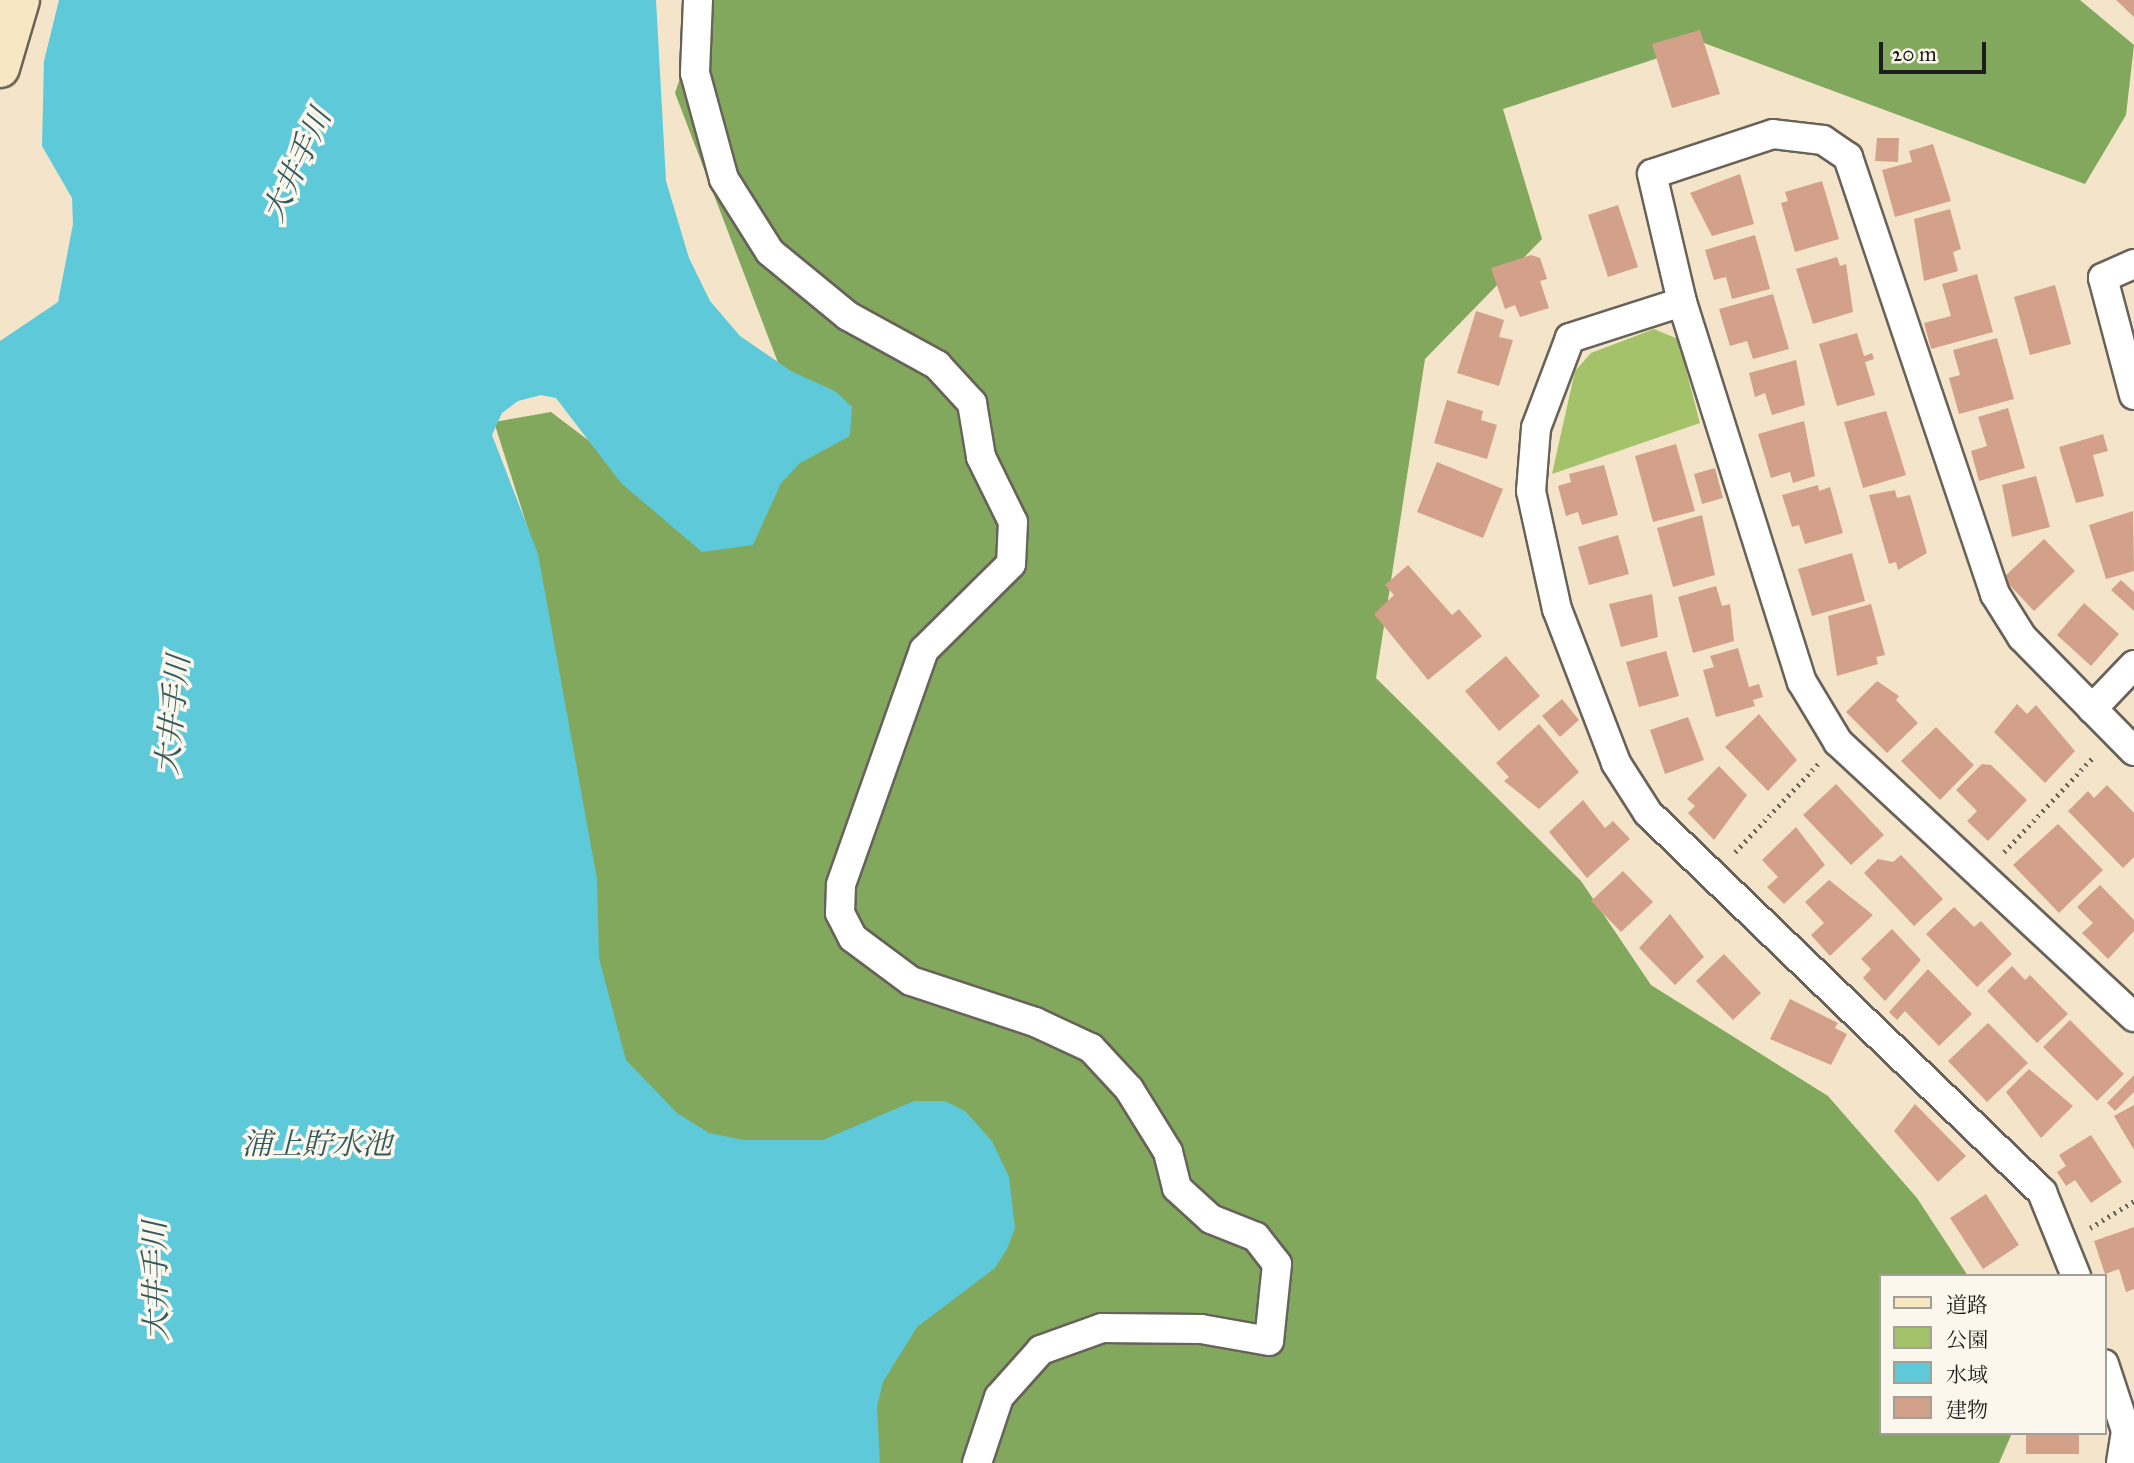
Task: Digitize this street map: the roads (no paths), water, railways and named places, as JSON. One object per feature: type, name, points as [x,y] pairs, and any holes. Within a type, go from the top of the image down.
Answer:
[{"type":"main road","points":[[0,68],[18,2]]},
{"type":"street","points":[[698,0],[695,73],[724,179],[770,252],[848,316],[937,365],[972,403],[981,457],[1013,522],[1011,564],[924,650],[841,885],[840,913],[853,939],[911,981],[1035,1022],[1091,1048],[1129,1089],[1168,1152],[1177,1188],[1211,1219],[1256,1237],[1277,1264],[1269,1341],[1201,1329],[1102,1328],[1041,1350],[999,1397],[977,1463]]},
{"type":"street","points":[[2125,742],[2022,637],[1995,594],[1847,157],[1823,140],[1773,134],[1651,174],[1682,302],[1802,682],[1838,742],[2134,1017]]},
{"type":"street","points":[[2134,264],[2103,278],[2134,395]]},
{"type":"street","points":[[1682,302],[1570,338],[1536,428],[1531,491],[1557,609],[1616,762],[1648,813],[2042,1192],[2066,1244],[2075,1274]]},
{"type":"street","points":[[2092,709],[2134,666]]},
{"type":"street","points":[[2106,1370],[2126,1431],[2121,1463]]},
{"type":"water","name":"浦上貯水池","points":[[59,0],[656,0],[666,181],[689,258],[710,301],[740,336],[791,371],[835,391],[852,407],[850,436],[800,463],[781,483],[753,545],[702,552],[621,483],[556,398],[541,395],[518,401],[502,413],[492,435],[538,554],[597,879],[599,958],[626,1060],[677,1113],[709,1133],[744,1140],[823,1140],[914,1101],[945,1101],[965,1111],[992,1141],[1009,1177],[1015,1228],[1007,1249],[995,1268],[917,1327],[883,1382],[877,1407],[880,1463],[0,1463],[0,341],[58,302],[73,224],[72,198],[42,146],[44,61]]},
{"type":"water label","name":"大井手川","points":[[297,165]]},
{"type":"water label","name":"大井手川","points":[[173,715]]},
{"type":"water label","name":"大井手川","points":[[156,1281]]}]
